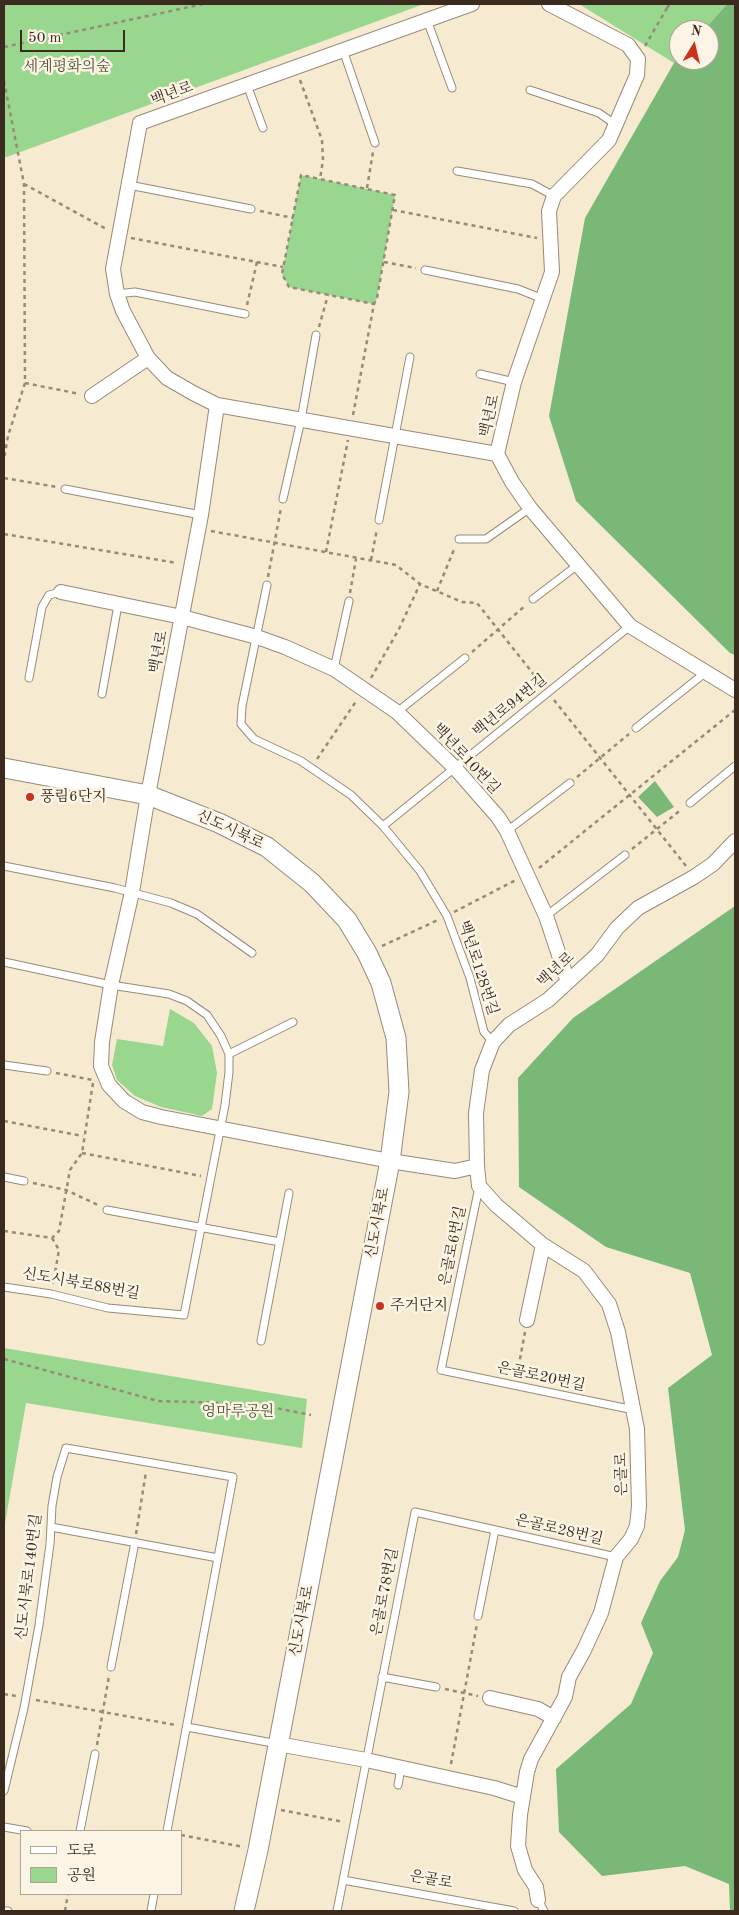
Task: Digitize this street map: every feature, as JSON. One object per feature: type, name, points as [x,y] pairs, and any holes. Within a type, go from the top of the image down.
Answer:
[{"type":"street","name":"백년로","points":[[148,795],[201,516],[218,405],[192,393],[167,378],[148,358],[123,311],[117,294],[113,269],[140,123],[472,4]]},
{"type":"street","points":[[549,4],[628,45],[638,59],[637,75],[609,140],[554,196]]},
{"type":"street","name":"백년로","points":[[554,196],[549,211],[552,272],[514,382],[497,454],[512,482],[530,508],[630,626],[735,690]]},
{"type":"street","points":[[92,396],[148,358]]},
{"type":"street","points":[[218,405],[497,454]]},
{"type":"street","name":"백년로10번길","points":[[61,592],[182,617],[257,637],[285,647],[334,669],[397,712],[455,768],[498,817],[507,831],[546,916],[568,982]]},
{"type":"street","name":"신도시북로","points":[[4,768],[148,795],[220,823],[267,847],[312,883],[347,920],[367,953],[381,983],[396,1038],[399,1092],[390,1161],[258,1850],[244,1911]]},
{"type":"street","points":[[148,795],[132,892],[111,985],[102,1042],[101,1066],[109,1085],[124,1101],[142,1112],[390,1161],[455,1171],[476,1166],[479,1186]]},
{"type":"street","name":"백년로","points":[[476,1166],[476,1112],[482,1070],[493,1042],[509,1026],[548,1000],[568,982],[597,955],[618,928],[638,908],[694,877],[713,864],[735,841]]},
{"type":"street","name":"은골로","points":[[479,1186],[496,1205],[543,1245],[584,1271],[609,1304],[618,1332],[635,1410],[637,1429],[639,1506],[637,1526],[631,1539],[616,1557],[600,1613],[584,1650],[569,1677],[565,1697],[531,1759],[523,1797],[518,1846],[525,1870],[536,1887],[541,1906]]},
{"type":"street","points":[[527,1320],[543,1245]]},
{"type":"street","points":[[490,1698],[538,1709],[554,1718]]},
{"type":"street","points":[[278,1744],[366,1760],[494,1788],[523,1797]]},
{"type":"lane","points":[[427,20],[452,88]]},
{"type":"lane","points":[[343,50],[375,143]]},
{"type":"lane","points":[[247,85],[263,128]]},
{"type":"lane","points":[[530,90],[599,113],[616,125]]},
{"type":"lane","points":[[457,171],[532,184],[554,196]]},
{"type":"lane","points":[[128,185],[251,209]]},
{"type":"lane","points":[[425,270],[518,289],[543,299]]},
{"type":"lane","points":[[117,294],[135,292],[245,314]]},
{"type":"lane","points":[[283,499],[301,420],[316,335]]},
{"type":"lane","points":[[379,520],[410,357]]},
{"type":"lane","name":"백년로","points":[[480,374],[514,382]]},
{"type":"lane","points":[[66,488],[201,516]]},
{"type":"lane","points":[[459,539],[486,539],[530,508]]},
{"type":"lane","points":[[533,599],[579,564]]},
{"type":"lane","points":[[257,637],[267,585]]},
{"type":"lane","points":[[29,678],[42,607],[49,595],[61,592]]},
{"type":"lane","points":[[334,669],[349,601]]},
{"type":"lane","points":[[102,694],[118,605]]},
{"type":"lane","name":"백년로94번길","points":[[383,826],[630,626]]},
{"type":"lane","name":"백년로128번길","points":[[257,637],[242,706],[241,724],[254,739],[301,761],[351,795],[383,826],[420,871],[447,916],[470,978],[484,1032],[493,1042]]},
{"type":"lane","points":[[397,712],[465,658]]},
{"type":"lane","points":[[636,728],[706,672]]},
{"type":"lane","points":[[690,803],[735,766]]},
{"type":"lane","points":[[507,831],[570,783]]},
{"type":"lane","points":[[546,916],[625,855]]},
{"type":"lane","points":[[4,866],[132,892],[171,903],[197,914],[252,953]]},
{"type":"lane","name":"신도시북로88번길","points":[[4,962],[111,985],[169,994],[187,1001],[207,1016],[221,1036],[229,1054],[229,1072],[220,1128],[184,1315],[108,1308],[51,1294],[4,1287]]},
{"type":"lane","points":[[229,1054],[293,1022]]},
{"type":"lane","points":[[4,1065],[47,1071]]},
{"type":"lane","points":[[4,1177],[24,1181]]},
{"type":"lane","name":"은골로6번길","points":[[441,1370],[479,1186]]},
{"type":"lane","points":[[261,1341],[289,1193]]},
{"type":"lane","points":[[107,1210],[280,1242]]},
{"type":"lane","name":"은골로20번길","points":[[441,1370],[635,1410]]},
{"type":"lane","name":"신도시북로140번길","points":[[4,1791],[26,1698],[39,1625],[52,1506],[57,1477],[66,1448],[233,1477],[167,1830]]},
{"type":"lane","name":"은골로28번길","points":[[415,1512],[616,1557]]},
{"type":"lane","name":"은골로78번길","points":[[366,1760],[415,1512]]},
{"type":"lane","points":[[51,1527],[218,1558]]},
{"type":"lane","name":"은골로28번길","points":[[478,1616],[496,1530]]},
{"type":"lane","points":[[111,1667],[135,1542]]},
{"type":"lane","points":[[382,1677],[436,1687]]},
{"type":"lane","points":[[187,1727],[278,1744]]},
{"type":"lane","points":[[80,1830],[95,1754]]},
{"type":"lane","points":[[337,1911],[366,1760]]},
{"type":"lane","points":[[398,1785],[401,1768]]},
{"type":"lane","points":[[4,1827],[21,1830]]},
{"type":"lane","name":"은골로","points":[[342,1880],[514,1911]]},
{"type":"lane","points":[[151,1911],[154,1895]]},
{"type":"lane","points":[[4,1910],[8,1911]]},
{"type":"path","points":[[4,46],[203,4]]},
{"type":"path","points":[[638,59],[666,6],[670,4]]},
{"type":"path","points":[[295,67],[322,140],[323,160],[320,179]]},
{"type":"path","points":[[4,81],[24,184],[25,383],[8,436],[4,458]]},
{"type":"path","points":[[367,189],[375,143]]},
{"type":"path","points":[[301,175],[320,179],[396,195],[377,298],[374,304],[289,287],[282,274],[301,175]]},
{"type":"path","points":[[24,184],[119,236],[283,267]]},
{"type":"path","points":[[251,209],[293,218]]},
{"type":"path","points":[[393,210],[551,241]]},
{"type":"path","points":[[245,314],[257,262]]},
{"type":"path","points":[[384,262],[425,270]]},
{"type":"path","points":[[316,335],[328,295]]},
{"type":"path","points":[[25,383],[92,396]]},
{"type":"path","points":[[4,478],[66,488]]},
{"type":"path","points":[[267,585],[283,499]]},
{"type":"path","points":[[371,561],[379,520]]},
{"type":"path","points":[[4,534],[192,566]]},
{"type":"path","points":[[437,591],[459,539]]},
{"type":"path","points":[[349,601],[356,558]]},
{"type":"path","points":[[465,658],[533,599]]},
{"type":"path","points":[[367,953],[447,916],[538,868],[735,710]]},
{"type":"path","points":[[570,783],[636,728]]},
{"type":"path","points":[[625,855],[690,803]]},
{"type":"path","points":[[4,1231],[52,1238],[60,1231],[70,1170],[82,1153],[94,1080],[101,1066]]},
{"type":"path","points":[[47,1071],[94,1080]]},
{"type":"path","points":[[4,1121],[84,1136]]},
{"type":"path","points":[[82,1153],[211,1178]]},
{"type":"path","points":[[24,1181],[66,1190],[107,1210]]},
{"type":"path","points":[[51,1294],[59,1250],[52,1238]]},
{"type":"path","points":[[515,1385],[527,1320]]},
{"type":"path","points":[[4,1359],[158,1401],[256,1404],[311,1415]]},
{"type":"path","points":[[135,1542],[148,1463]]},
{"type":"path","points":[[448,1778],[478,1616]]},
{"type":"path","points":[[95,1754],[111,1667]]},
{"type":"path","points":[[436,1687],[490,1698]]},
{"type":"path","points":[[4,1694],[187,1727]]},
{"type":"path","points":[[266,1807],[353,1824]]},
{"type":"path","points":[[182,1836],[258,1850]]},
{"type":"path","points":[[65,1911],[68,1895]]},
{"type":"green space","name":"세계평화의숲","points":[[4,4],[424,4],[4,158]]},
{"type":"green space","points":[[579,4],[727,4],[713,20],[669,20],[669,60]]},
{"type":"green space","points":[[727,4],[735,4],[735,655],[730,653],[576,501],[549,416],[585,218],[670,70],[719,70],[719,20],[713,20]]},
{"type":"green space","points":[[301,175],[395,195],[377,298],[374,304],[289,287],[282,274]]},
{"type":"green space","points":[[655,781],[674,807],[657,817],[638,797]]},
{"type":"green space","points":[[735,906],[735,1911],[730,1911],[729,1884],[685,1866],[602,1876],[559,1832],[556,1769],[631,1704],[653,1653],[641,1623],[660,1581],[678,1557],[685,1530],[668,1388],[712,1355],[690,1273],[606,1247],[519,1187],[518,1078],[573,1018]]},
{"type":"green space","points":[[170,1009],[194,1023],[212,1046],[217,1073],[212,1109],[202,1116],[161,1107],[135,1096],[117,1080],[112,1065],[117,1039],[163,1046]]},
{"type":"green space","name":"영마루공원","points":[[4,1348],[307,1399],[302,1448],[26,1403],[4,1529]]},
{"type":"place","name":"풍림6단지","points":[[30,797]]},
{"type":"place","name":"주거단지","points":[[380,1306]]}]
